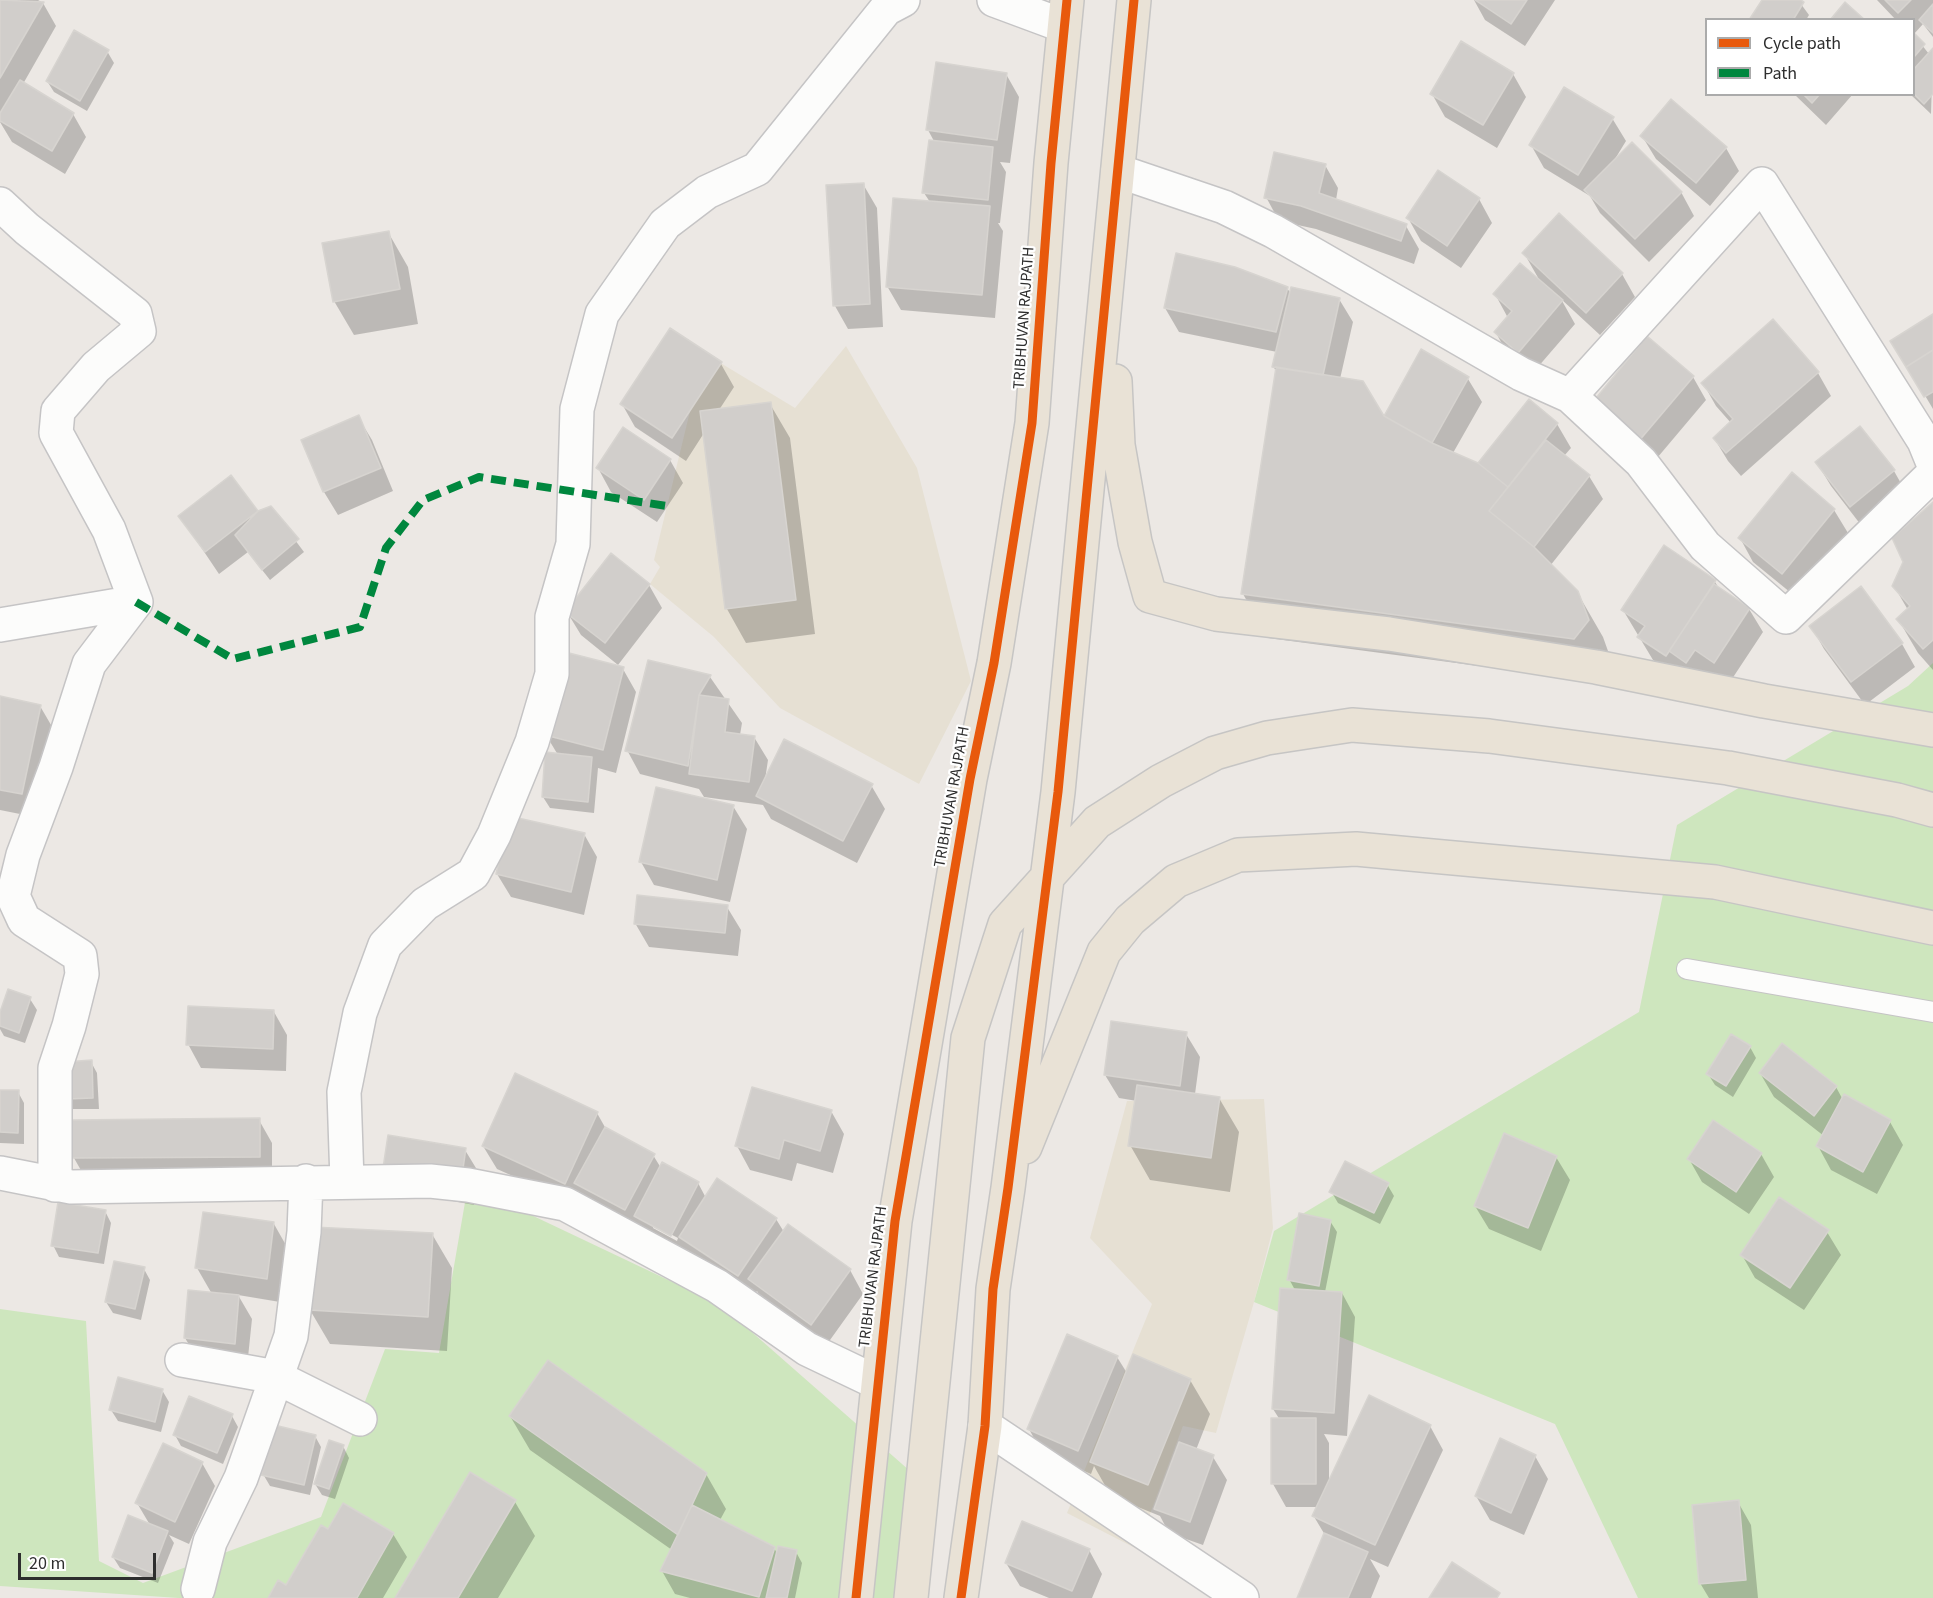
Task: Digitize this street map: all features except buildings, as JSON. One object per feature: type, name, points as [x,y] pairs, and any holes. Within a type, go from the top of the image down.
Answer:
[{"type":"highway","points":[[961,1598],[986,1426],[993,1289],[1058,792],[1134,0]]},
{"type":"highway","name":"TRIBHUVAN RAJPATH","points":[[856,1598],[876,1382],[895,1221],[970,779],[994,663],[1032,423],[1066,13]]},
{"type":"highway","points":[[1107,280],[1118,445],[1135,542],[1150,596],[1216,614],[1389,634],[1596,667],[1764,701],[1933,730]]},
{"type":"highway","points":[[911,1598],[968,1038],[1005,924],[1097,822],[1161,781],[1215,753],[1267,738],[1352,725],[1489,736],[1728,768],[1897,800],[1933,810]]},
{"type":"highway","points":[[1008,1188],[1104,952],[1130,920],[1176,881],[1238,855],[1356,849],[1715,882],[1933,928]]},
{"type":"street","points":[[347,1181],[344,1092],[360,1013],[385,945],[425,904],[473,874],[494,836],[535,731],[552,674],[552,617],[573,544],[577,409],[602,314],[665,224],[707,192],[757,169],[886,9],[903,0]]},
{"type":"street","points":[[994,0],[1066,13]]},
{"type":"street","points":[[1118,171],[1224,207],[1263,226],[1521,374],[1570,396],[1641,462],[1705,546],[1785,617],[1933,474]]},
{"type":"street","points":[[1570,396],[1762,184],[1924,441],[1933,463]]},
{"type":"street","points":[[0,204],[27,229],[135,314],[139,331],[96,367],[58,411],[56,433],[109,530],[136,602]]},
{"type":"street","points":[[0,625],[136,602]]},
{"type":"street","points":[[55,1185],[55,1068],[69,1026],[82,974],[80,956],[24,920],[13,896],[23,855],[56,767],[89,664],[136,602]]},
{"type":"street","points":[[0,1173],[71,1187],[306,1181],[439,1182],[565,1204],[717,1286],[807,1349],[876,1382]]},
{"type":"street","points":[[198,1589],[210,1542],[241,1478],[291,1336],[304,1232],[306,1181]]},
{"type":"street","points":[[182,1360],[276,1377],[360,1419]]},
{"type":"street","points":[[986,1426],[1242,1598]]},
{"type":"lane","points":[[1687,969],[1933,1012]]},
{"type":"shaded area","points":[[846,346],[917,468],[971,681],[919,784],[780,708],[714,637],[650,584],[660,567],[654,560],[704,353],[795,408]]},
{"type":"shaded area","points":[[1264,1099],[1273,1228],[1254,1302],[1216,1433],[1183,1426],[1137,1549],[1067,1513],[1152,1304],[1090,1238],[1127,1101]]},
{"type":"green space","points":[[1933,663],[1933,1598],[1638,1598],[1555,1424],[1254,1302],[1274,1231],[1639,1012],[1677,825],[1908,686]]},
{"type":"green space","points":[[468,1185],[721,1305],[910,1471],[894,1598],[179,1598],[0,1586],[0,1309],[86,1321],[99,1561],[143,1583],[321,1517],[385,1349],[439,1353]]},
{"type":"marked path","points":[[136,602],[233,659],[360,627],[386,548],[423,500],[479,477],[667,506]]},
{"type":"cycle path","points":[[856,1598],[895,1221],[970,779],[994,663],[1032,423],[1051,163],[1067,0]]},
{"type":"cycle path","points":[[961,1598],[985,1426],[993,1289],[1058,792],[1134,0]]}]
